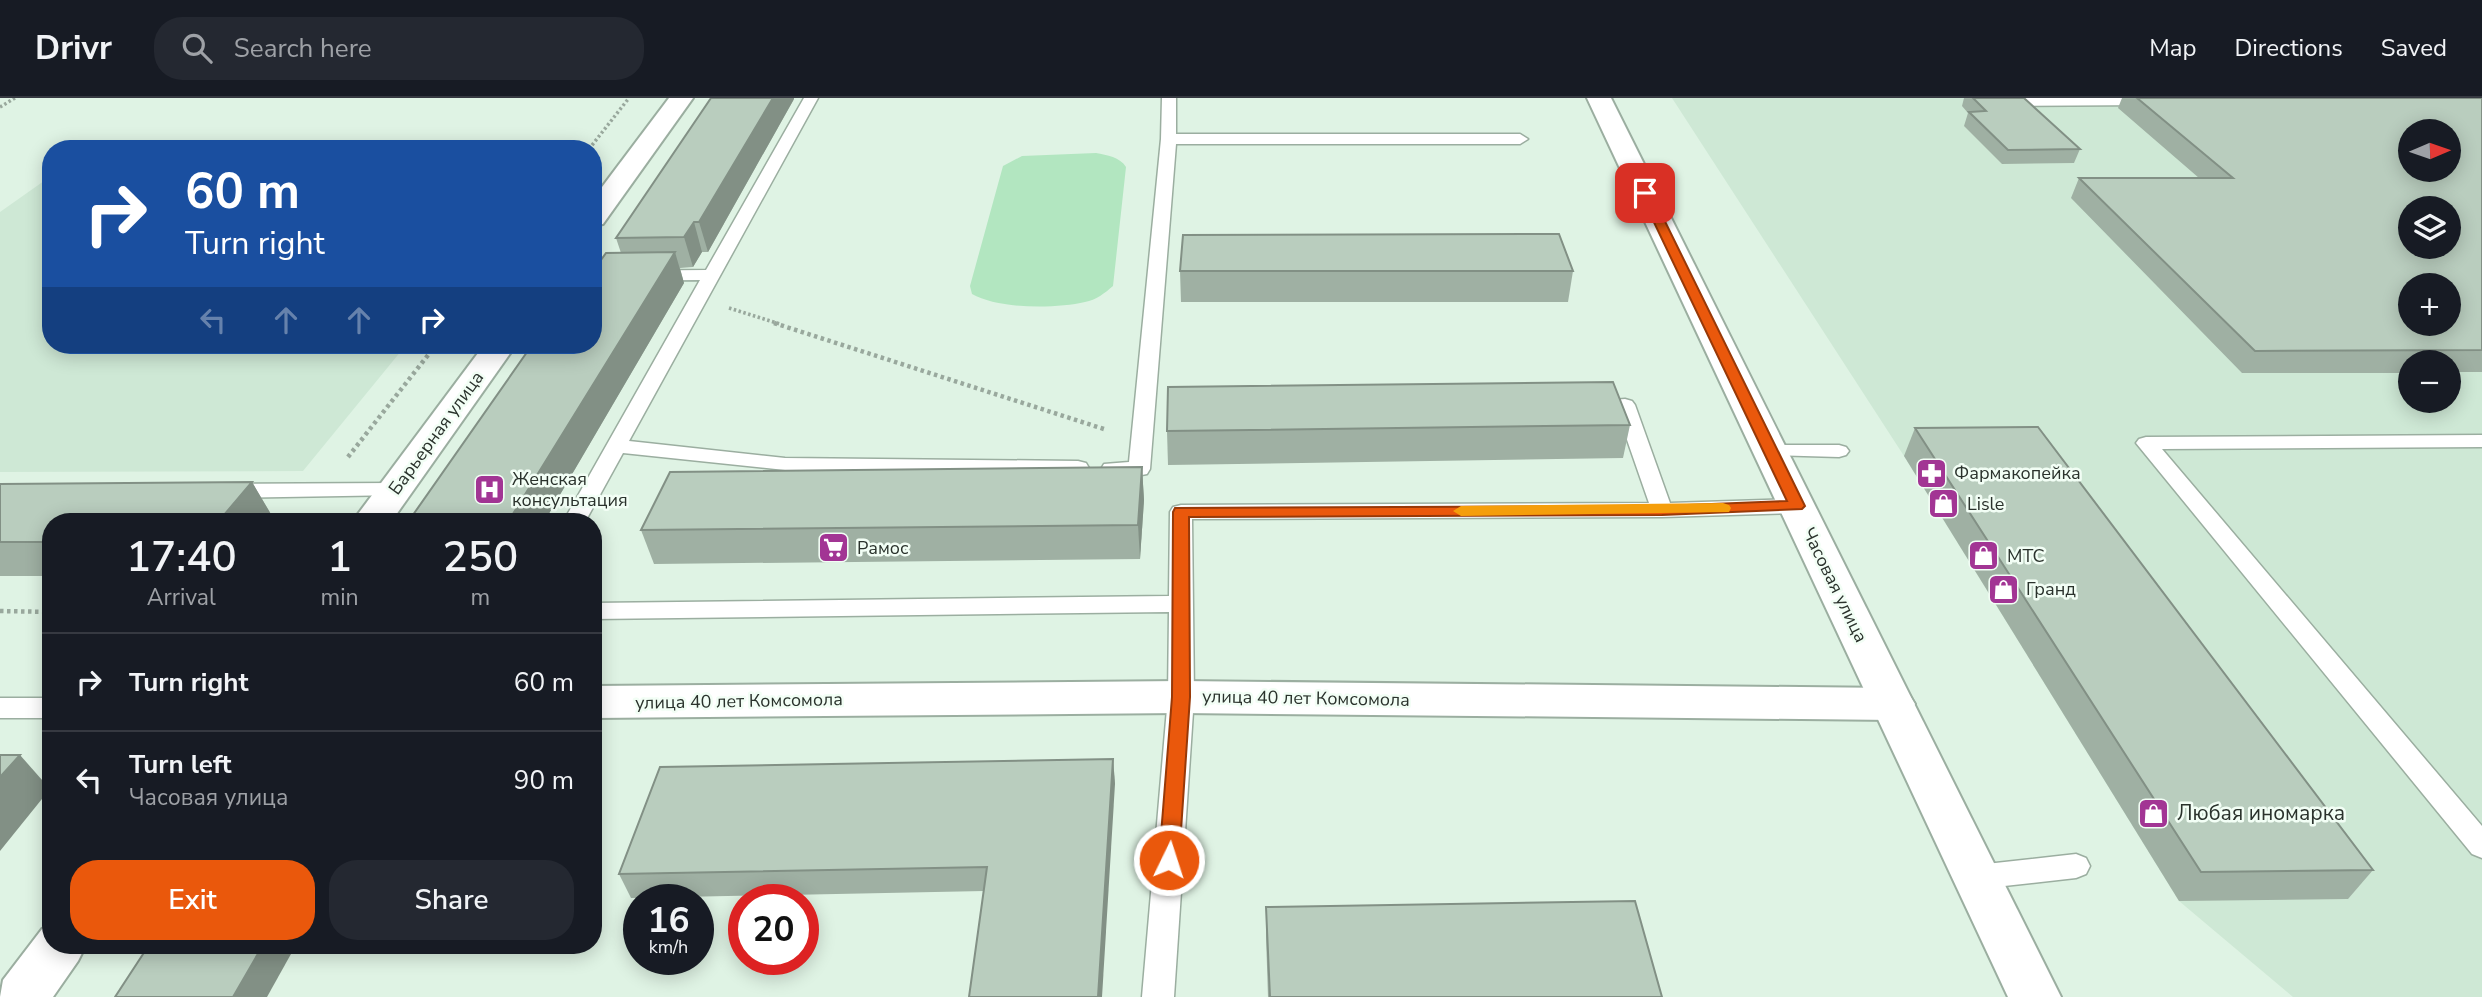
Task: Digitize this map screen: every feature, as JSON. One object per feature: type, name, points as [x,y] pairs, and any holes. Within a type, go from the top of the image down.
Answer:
[{"type":"street","points":[[602,206],[681,98]]},
{"type":"street","name":"Часовая улица","points":[[1599,98],[2035,997]]},
{"type":"street","name":"Барьерная улица","points":[[377,513],[493,354]]},
{"type":"street","name":"улица 40 лет Комсомола","points":[[602,702],[1181,697],[1893,704]]},
{"type":"street","points":[[22,997],[53,954]]},
{"type":"lane","points":[[579,513],[811,98]]},
{"type":"lane","points":[[616,446],[785,464],[1139,469],[1141,441],[1151,410],[1166,248],[1169,98]]},
{"type":"lane","points":[[1980,102],[2162,101]]},
{"type":"lane","points":[[1169,139],[1520,139]]},
{"type":"lane","points":[[602,276],[712,275]]},
{"type":"lane","points":[[1570,406],[1625,405],[1662,510]]},
{"type":"lane","points":[[2482,441],[2146,443],[2482,846]]},
{"type":"lane","points":[[1771,452],[1839,451]]},
{"type":"lane","points":[[201,491],[394,490]]},
{"type":"lane","points":[[1158,997],[1181,697],[1181,512],[1662,510],[1797,506]]},
{"type":"lane","points":[[602,611],[1181,604]]},
{"type":"lane","points":[[0,708],[42,708]]},
{"type":"lane","points":[[1977,877],[2076,866]]},
{"type":"path","points":[[0,107],[15,98]]},
{"type":"path","points":[[596,140],[629,98]]},
{"type":"path","points":[[699,298],[1141,441]]},
{"type":"path","points":[[322,490],[429,354]]},
{"type":"path","points":[[0,611],[42,611]]},
{"type":"shaded area","points":[[1672,98],[2482,98],[2482,997],[2293,997],[2179,901],[1904,456]]},
{"type":"shaded area","points":[[42,182],[42,354],[399,354],[303,471],[0,472],[0,212]]},
{"type":"green space","points":[[1096,153],[1117,159],[1126,167],[1113,286],[1093,300],[1058,306],[996,303],[972,294],[970,286],[1003,166],[1022,156]]},
{"type":"building","points":[[711,98],[773,98],[699,222],[694,222],[684,237],[616,238]]},
{"type":"building","points":[[1973,98],[2024,98],[2080,149],[2008,150],[1969,112],[1986,111]]},
{"type":"building","points":[[2137,98],[2482,98],[2482,350],[2255,351],[2079,178],[2233,178]]},
{"type":"building","points":[[1559,234],[1573,271],[1180,271],[1183,235]]},
{"type":"building","points":[[675,252],[514,513],[414,513],[526,354],[602,354],[602,259],[606,253]]},
{"type":"building","points":[[1613,382],[1630,425],[1167,431],[1168,387]]},
{"type":"building","points":[[2038,427],[2373,870],[2201,872],[1915,428]]},
{"type":"building","points":[[1142,467],[1138,525],[641,530],[670,472]]},
{"type":"building","points":[[252,482],[226,513],[42,513],[42,542],[0,542],[0,484]]},
{"type":"building","points":[[0,755],[20,755],[0,777]]},
{"type":"building","points":[[1113,759],[1098,997],[969,997],[987,867],[619,874],[660,767]]},
{"type":"building","points":[[1635,901],[1662,997],[1270,997],[1266,907]]},
{"type":"building","points":[[143,954],[258,954],[233,997],[115,997]]},
{"type":"slow traffic","points":[[1461,511],[1723,508]]},
{"type":"place","name":"Фармакопейка","points":[[1931,473]]},
{"type":"place","name":"Женская консультация","points":[[489,489]]},
{"type":"place","name":"Lisle","points":[[1944,504]]},
{"type":"place","name":"Рамос","points":[[834,548]]},
{"type":"place","name":"МТС","points":[[1984,556]]},
{"type":"place","name":"Гранд","points":[[2003,589]]},
{"type":"place","name":"Любая иномарка","points":[[2154,813]]},
{"type":"route","points":[[1169,860],[1181,697],[1181,512],[1662,510],[1797,506],[1645,193]]}]
